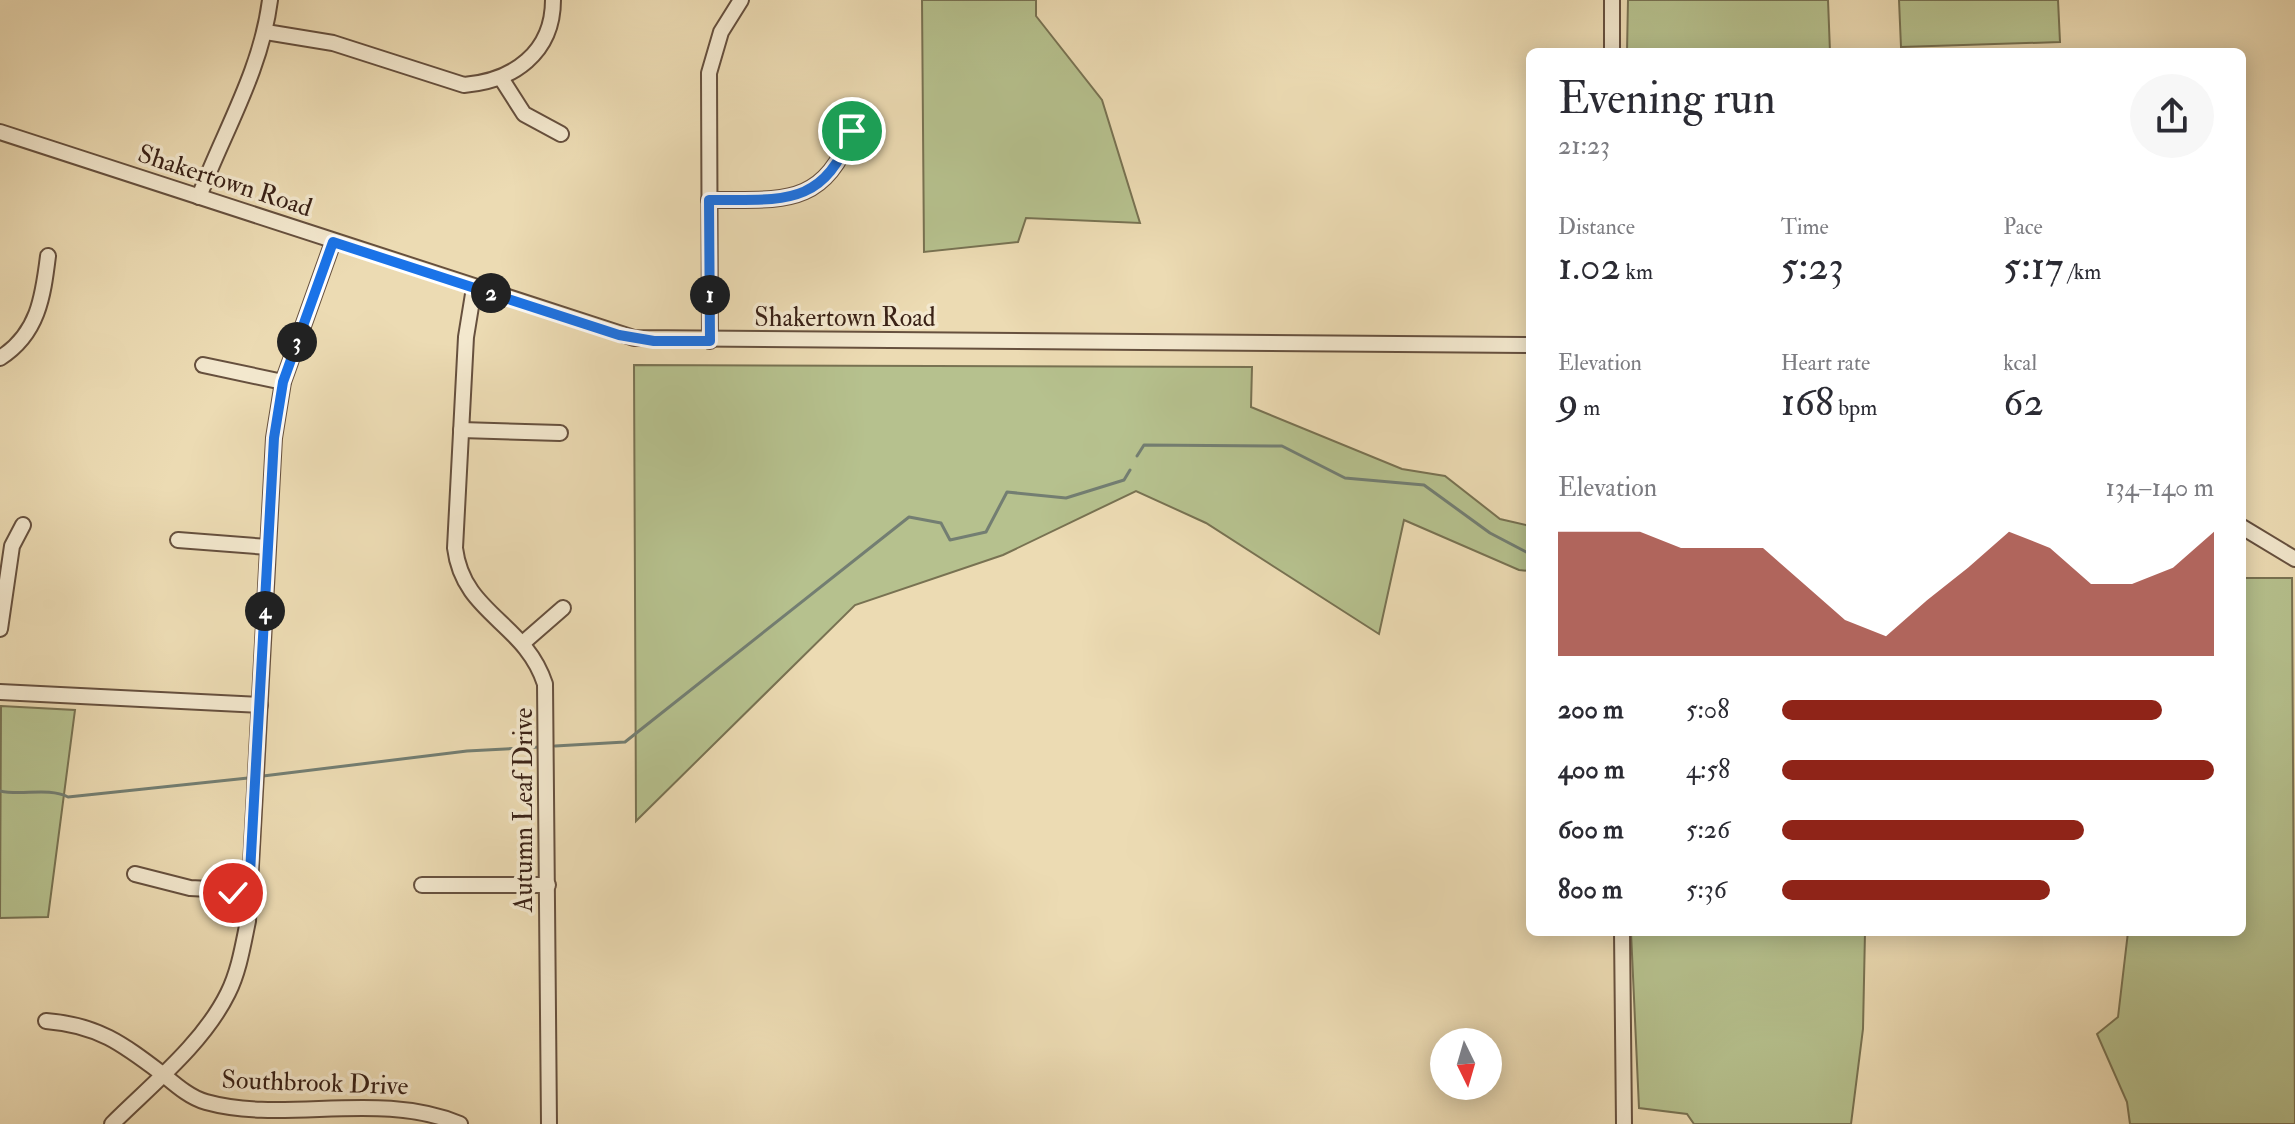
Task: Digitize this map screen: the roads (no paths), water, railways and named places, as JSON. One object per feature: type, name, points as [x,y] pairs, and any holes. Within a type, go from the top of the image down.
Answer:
[{"type":"street","points":[[199,197],[223,135],[254,74],[266,32],[270,0]]},
{"type":"street","points":[[266,32],[333,43],[464,85],[501,78],[522,66],[540,47],[551,19],[553,0]]},
{"type":"street","points":[[710,341],[709,73],[721,32],[741,0]]},
{"type":"street","points":[[1612,0],[1612,48]]},
{"type":"street","points":[[501,78],[524,114],[561,134]]},
{"type":"street","points":[[709,200],[779,199],[807,191],[824,180],[840,163],[852,131]]},
{"type":"street","name":"Shakertown Road","points":[[0,132],[619,335],[654,341],[1526,345]]},
{"type":"street","points":[[112,1124],[203,1029],[228,994],[240,960],[249,891],[274,438],[283,382],[333,242]]},
{"type":"street","points":[[0,358],[17,345],[33,323],[43,295],[48,256]]},
{"type":"street","name":"Autumn Leaf Drive","points":[[474,288],[466,337],[455,542],[461,575],[475,598],[524,642],[544,679],[547,699],[549,1124]]},
{"type":"street","points":[[203,365],[283,382]]},
{"type":"street","points":[[461,430],[560,433]]},
{"type":"street","points":[[0,629],[12,546],[23,525]]},
{"type":"street","points":[[2246,529],[2295,559]]},
{"type":"street","points":[[178,540],[268,547]]},
{"type":"street","points":[[524,642],[563,608]]},
{"type":"street","points":[[0,692],[260,705]]},
{"type":"street","points":[[135,874],[190,888],[249,891]]},
{"type":"street","points":[[422,885],[548,885]]},
{"type":"street","points":[[1622,936],[1624,1124]]},
{"type":"street","name":"Southbrook Drive","points":[[46,1021],[74,1023],[111,1036],[204,1102],[235,1108],[415,1110],[460,1124]]},
{"type":"waterway","points":[[1137,456],[1144,445],[1282,446],[1345,478],[1424,485],[1490,533],[1526,552]]},
{"type":"waterway","points":[[555,746],[625,742],[909,517],[941,523],[950,540],[986,532],[1007,492],[1066,498],[1124,480],[1130,470]]},
{"type":"waterway","points":[[263,776],[467,751],[540,747]]},
{"type":"waterway","points":[[0,791],[52,793],[68,797],[248,778]]}]
